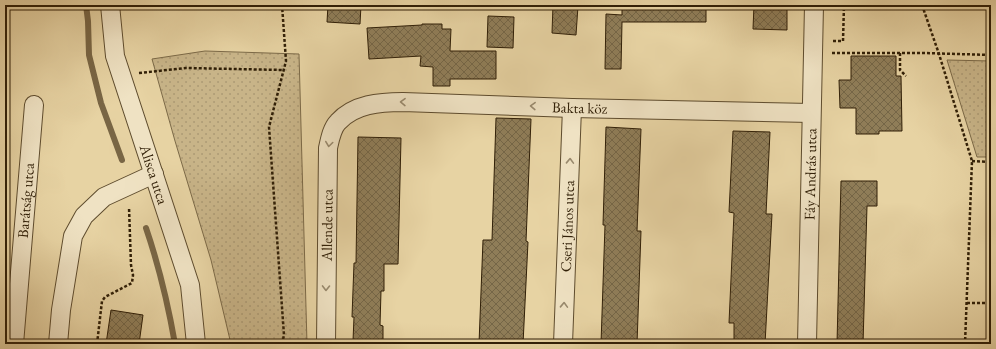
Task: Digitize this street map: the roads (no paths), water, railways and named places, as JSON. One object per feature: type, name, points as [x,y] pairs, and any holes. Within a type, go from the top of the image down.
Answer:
[{"type":"street","name":"Alisca utca","points":[[110,5],[115,56],[190,285],[196,344]]},
{"type":"street","name":"Fáy András utca","points":[[807,344],[814,5]]},
{"type":"street","name":"Bakta köz","points":[[349,113],[361,107],[382,102],[811,113]]},
{"type":"street","name":"Barátság utca","points":[[14,344],[34,105]]},
{"type":"street","name":"Cseri János utca","points":[[563,344],[572,108]]},
{"type":"street","name":"Allende utca","points":[[326,344],[328,148],[330,136],[337,122],[349,113]]},
{"type":"street","points":[[58,344],[61,310],[73,236],[84,216],[104,197],[154,174]]},
{"type":"waterway","points":[[86,5],[89,55],[101,103],[122,160]]},
{"type":"waterway","points":[[146,228],[163,285],[175,344]]}]
